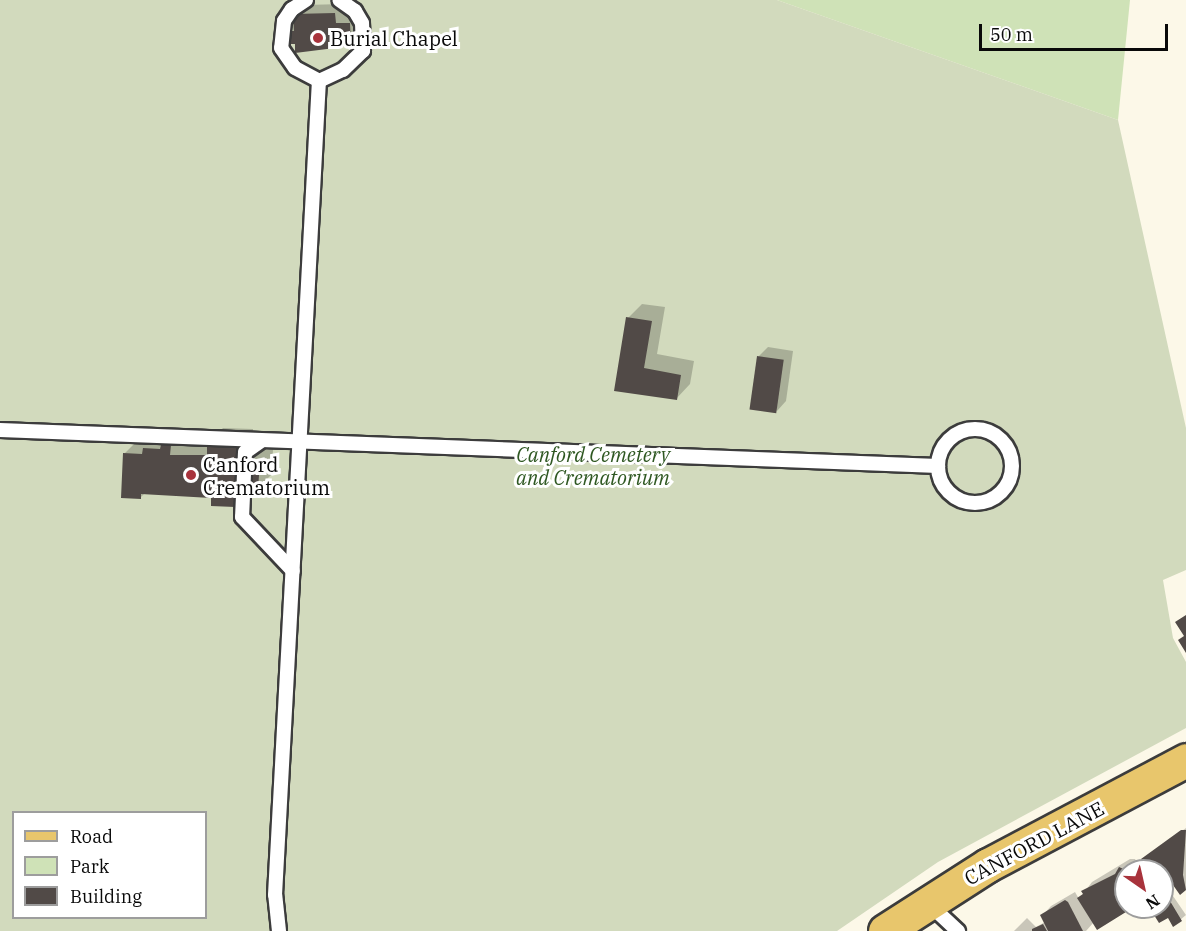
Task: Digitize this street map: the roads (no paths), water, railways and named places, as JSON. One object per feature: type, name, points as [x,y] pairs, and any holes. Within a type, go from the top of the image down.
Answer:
[{"type":"main road","name":"CANFORD LANE","points":[[885,931],[988,865],[1186,760]]},
{"type":"lane","points":[[306,0],[291,9],[284,21],[281,48],[295,68],[319,81]]},
{"type":"lane","points":[[319,81],[344,70],[363,51],[362,23],[355,11],[339,0]]},
{"type":"lane","points":[[279,931],[275,895],[319,81]]},
{"type":"lane","points":[[972,429],[996,435],[1006,444],[1012,468],[1005,488],[988,501],[978,503],[954,497],[940,477],[938,465],[945,445],[952,437],[972,429]]},
{"type":"lane","points":[[0,430],[300,443],[938,465]]},
{"type":"lane","points":[[261,441],[245,452],[242,517],[293,571]]},
{"type":"lane","points":[[927,902],[958,931]]},
{"type":"place","name":"Burial Chapel","points":[[318,38]]},
{"type":"place","name":"Canford Crematorium","points":[[191,475]]},
{"type":"park label","name":"Canford Cemetery and Crematorium","points":[[593,466]]}]
